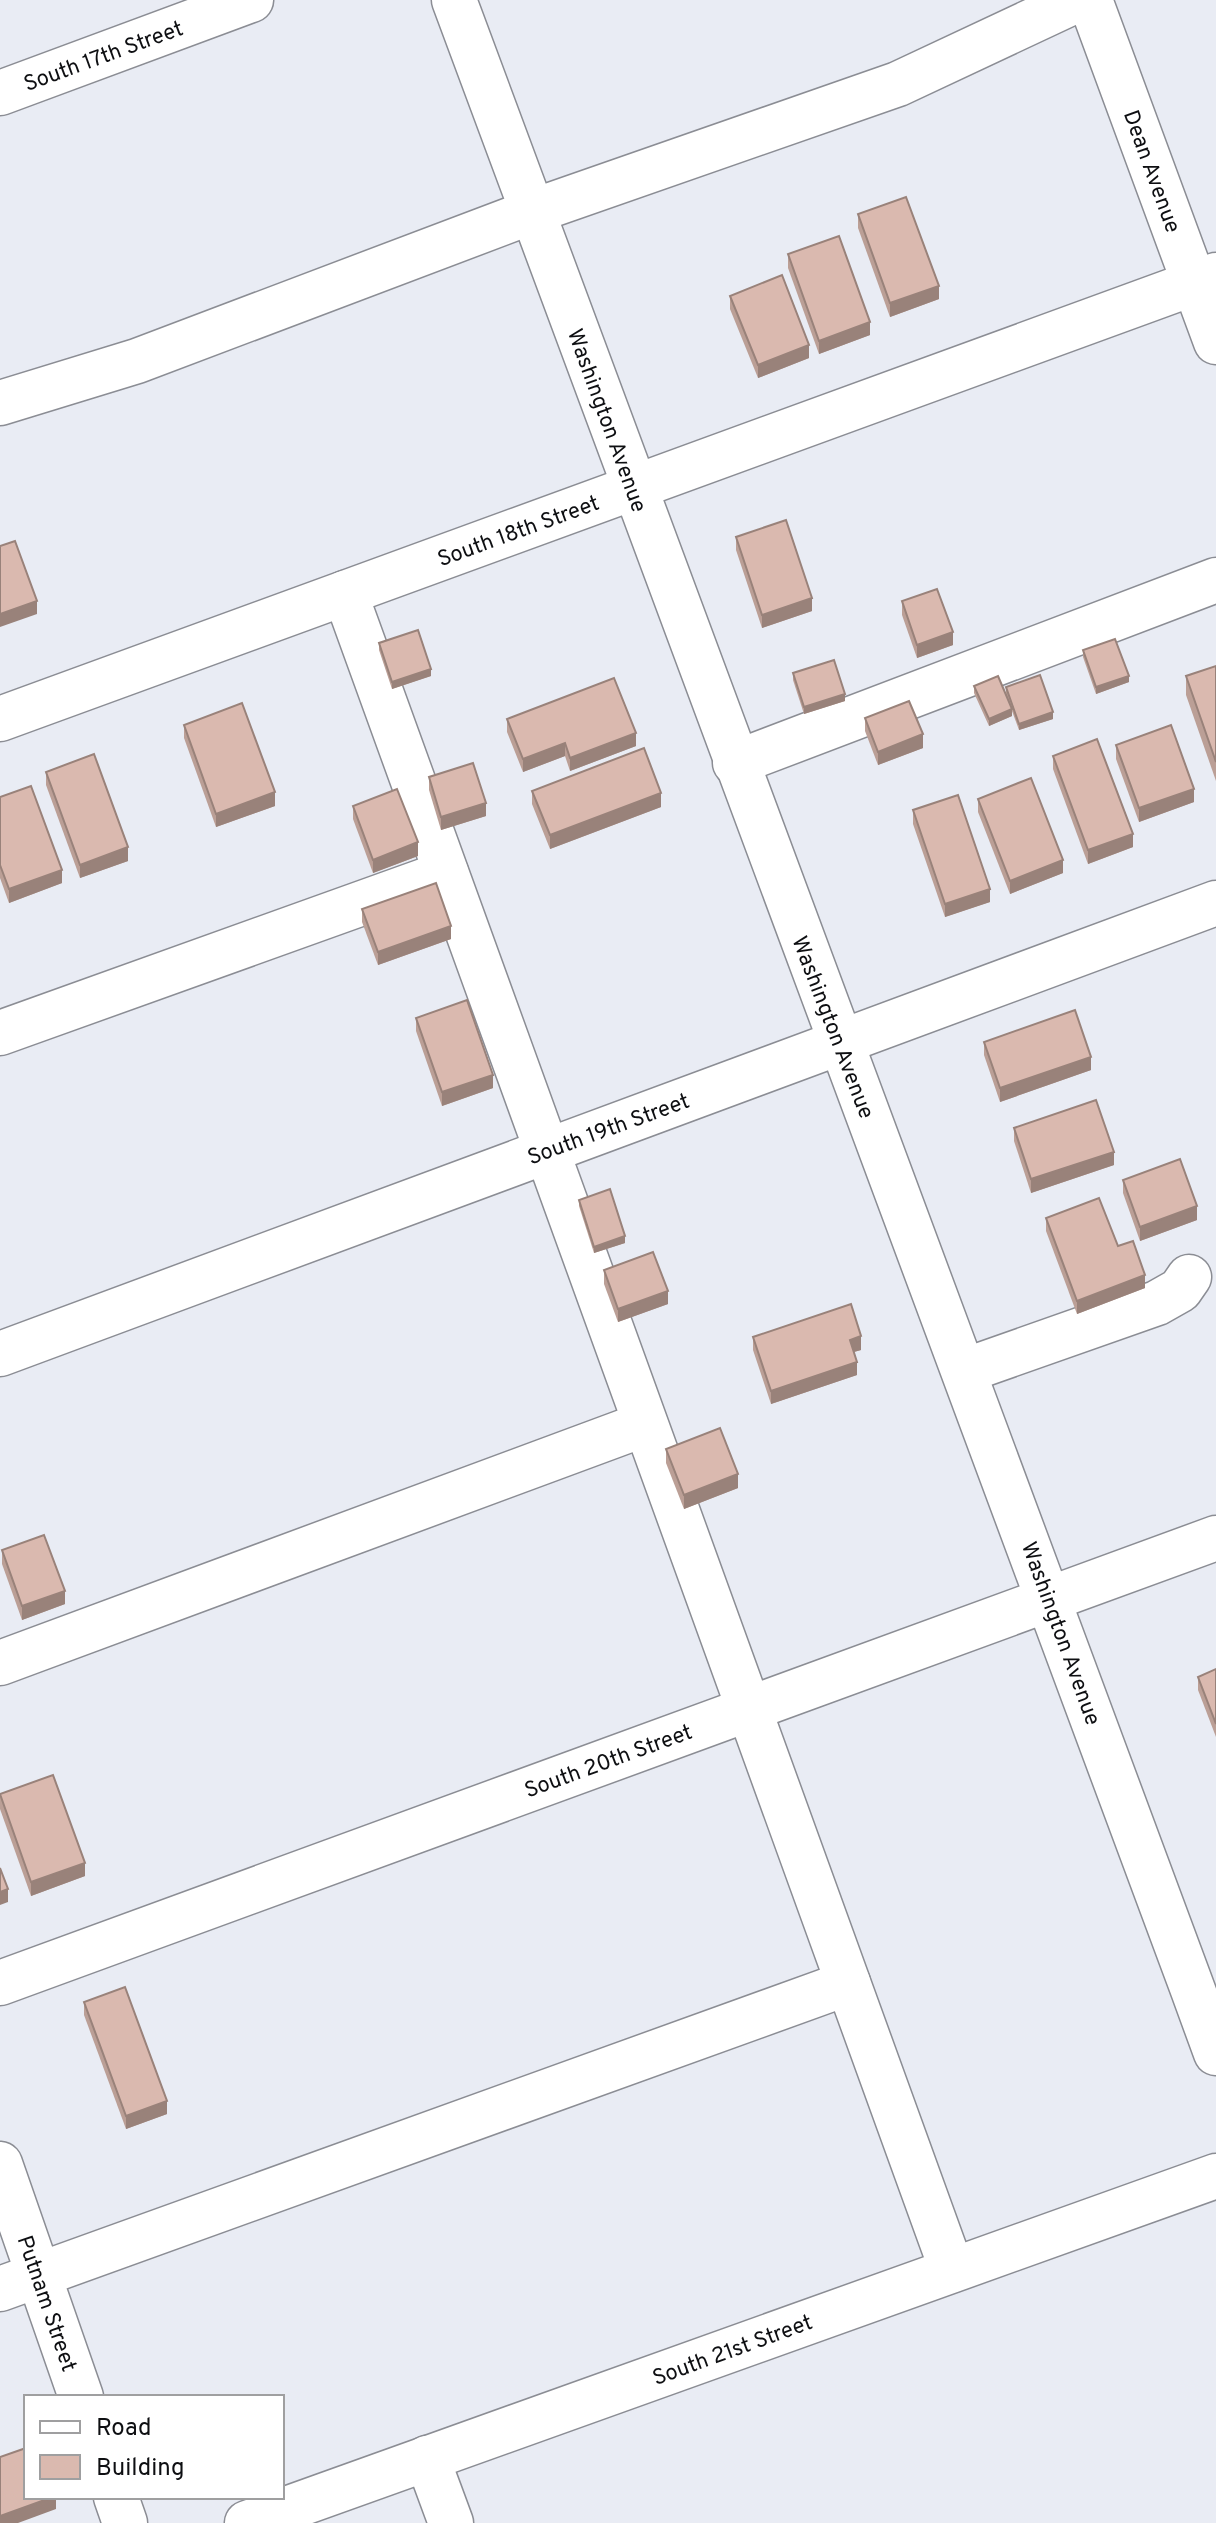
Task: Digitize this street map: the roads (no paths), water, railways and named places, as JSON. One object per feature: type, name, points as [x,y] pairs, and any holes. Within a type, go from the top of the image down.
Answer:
[{"type":"street","name":"South 17th Street","points":[[0,93],[251,0]]},
{"type":"street","name":"Washington Avenue","points":[[454,0],[1216,2053]]},
{"type":"street","points":[[0,403],[137,361],[531,212],[898,84],[1077,0]]},
{"type":"street","name":"Dean Avenue","points":[[1090,0],[1205,279],[1216,342]]},
{"type":"street","name":"South 18th Street","points":[[0,719],[1205,279]]},
{"type":"street","points":[[735,763],[1216,580]]},
{"type":"street","points":[[345,593],[952,2270]]},
{"type":"street","points":[[0,1033],[446,873]]},
{"type":"street","name":"South 19th Street","points":[[0,1354],[1216,903]]},
{"type":"street","points":[[964,1371],[1157,1303],[1180,1290],[1189,1277]]},
{"type":"street","points":[[0,1663],[645,1424]]},
{"type":"street","name":"South 20th Street","points":[[0,1983],[1216,1538]]},
{"type":"street","points":[[19,2282],[848,1983]]},
{"type":"street","name":"Putnam Street","points":[[0,2164],[19,2282],[80,2395]]},
{"type":"street","name":"South 21st Street","points":[[247,2523],[1216,2176]]},
{"type":"street","points":[[427,2458],[451,2523]]},
{"type":"street","points":[[117,2499],[125,2523]]}]
